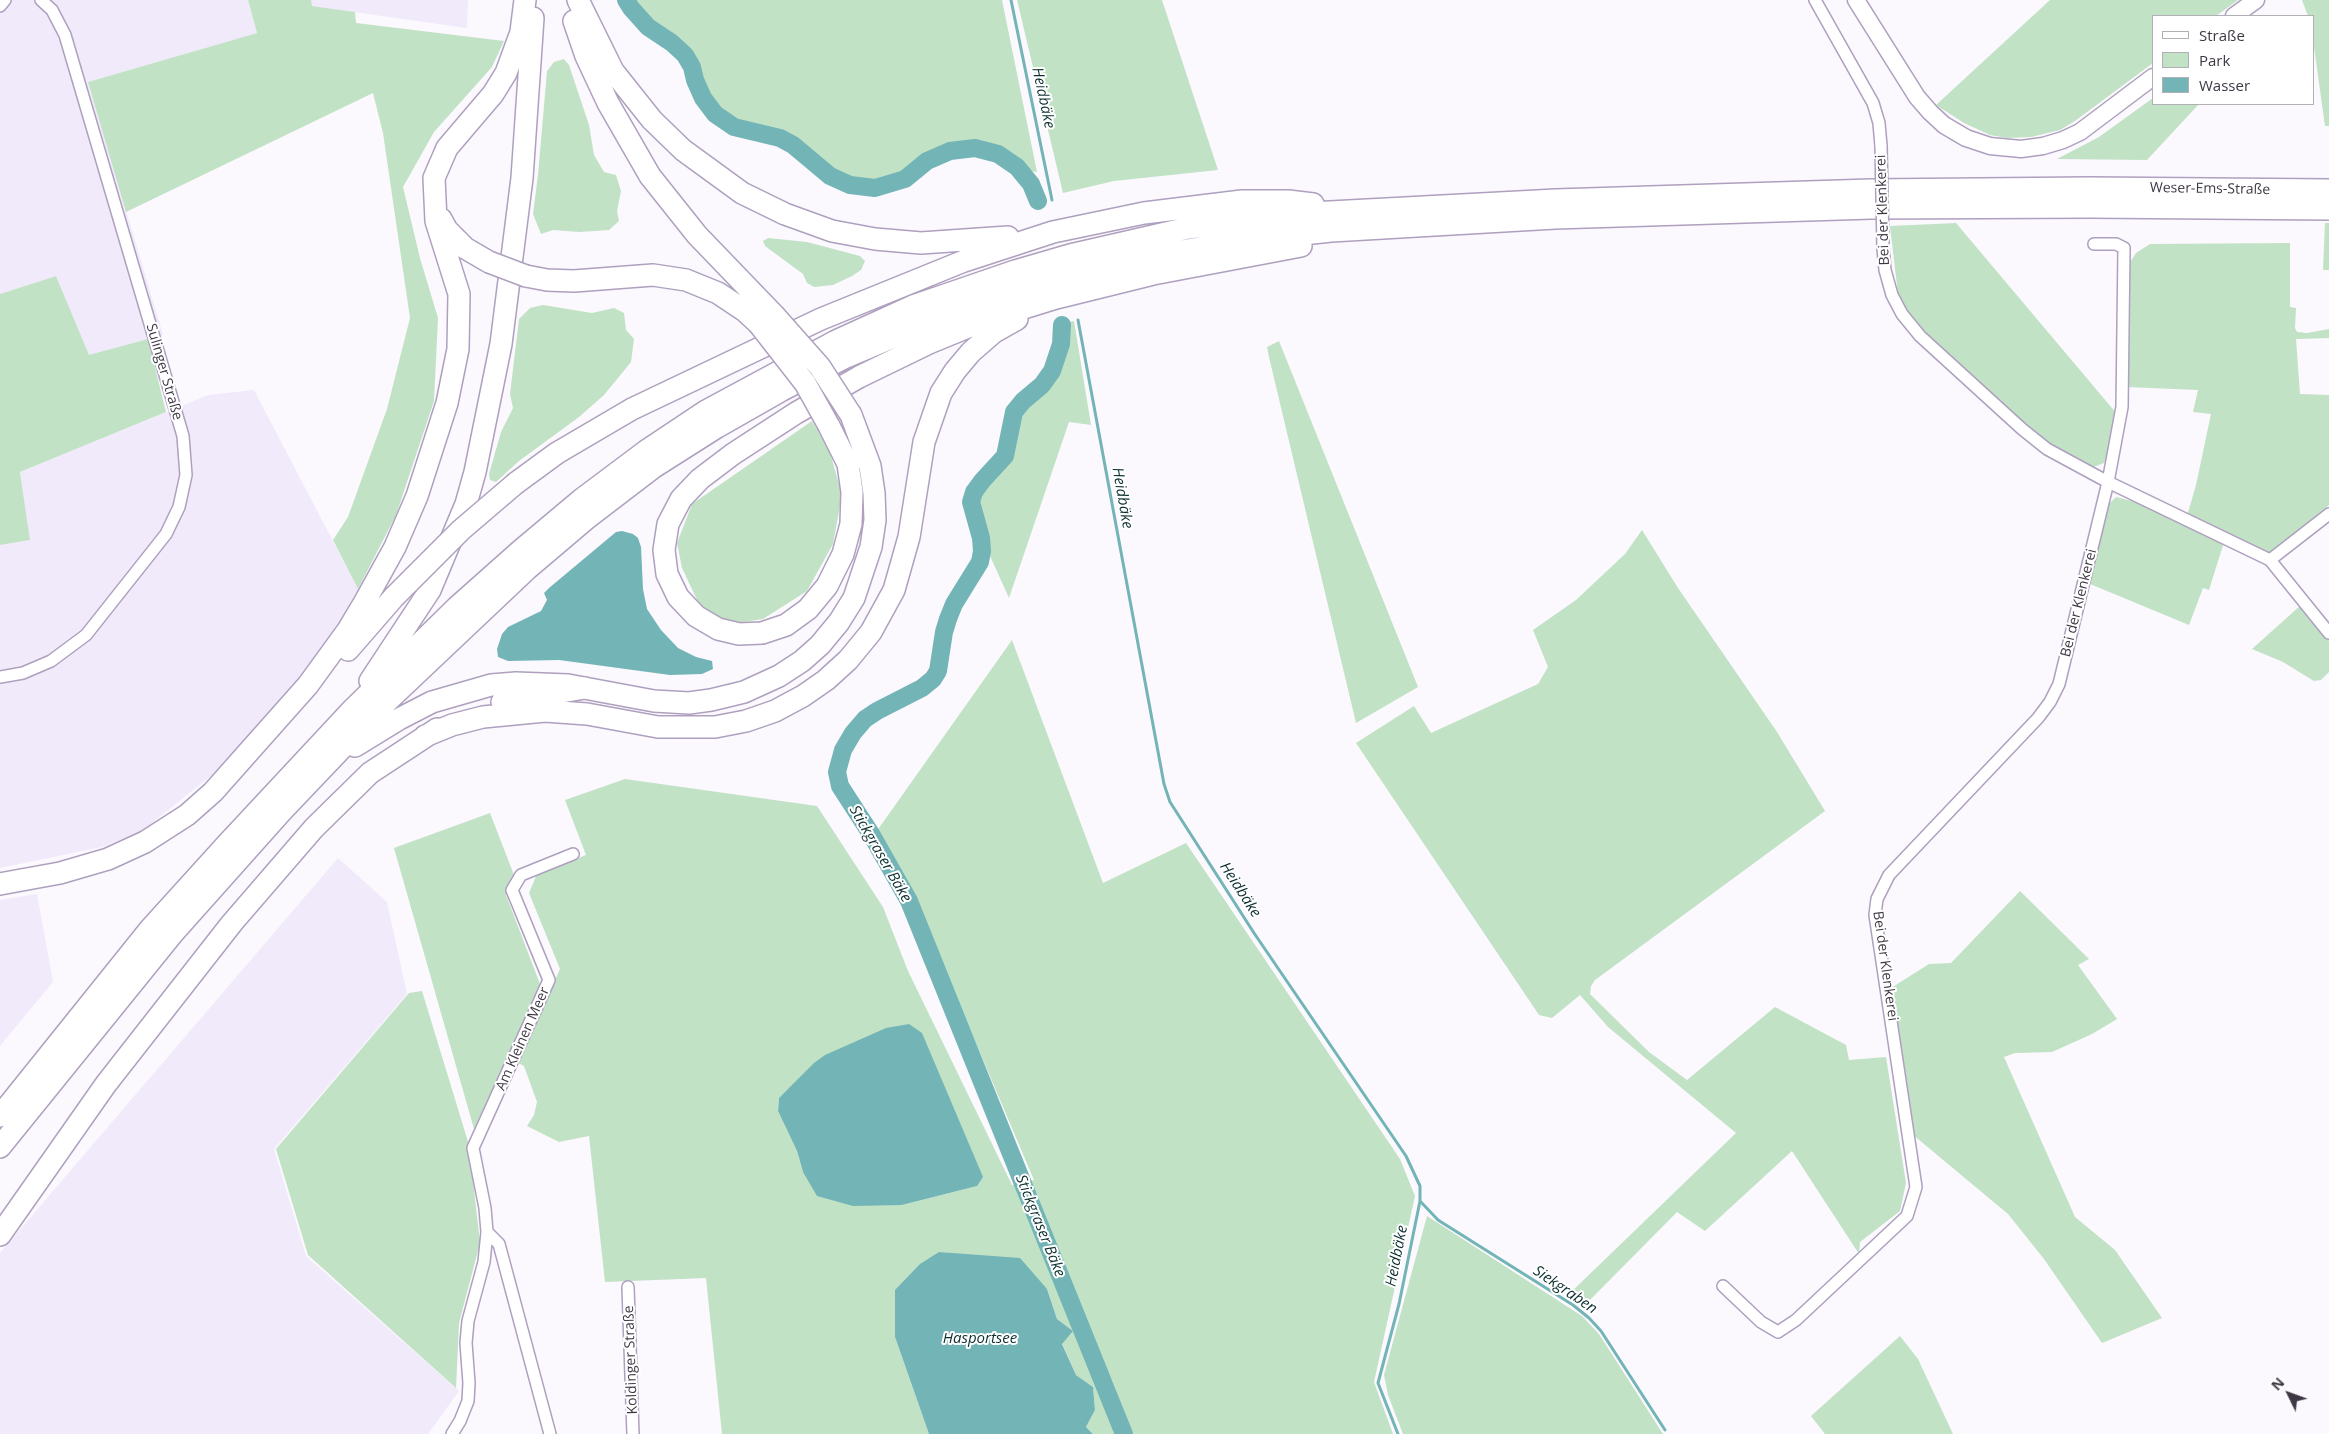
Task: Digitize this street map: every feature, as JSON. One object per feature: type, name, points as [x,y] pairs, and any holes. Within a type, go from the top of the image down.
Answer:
[{"type":"highway","points":[[0,884],[60,872],[108,859],[162,833],[213,792],[308,685],[348,630],[380,576],[409,514],[438,436],[458,349],[460,309],[455,276],[436,221],[434,178],[442,158],[455,137],[497,89],[511,64],[521,32],[525,0]]},
{"type":"highway","points":[[353,709],[382,662],[412,621],[430,590],[453,539],[475,472],[501,344],[522,178],[532,60],[533,0]]},
{"type":"highway","points":[[568,0],[586,56],[619,125],[650,176],[766,320],[794,367],[829,426],[848,464],[852,492],[851,524],[843,554],[827,586],[808,609],[786,625],[762,633],[740,634],[718,629],[696,616],[678,597],[674,589],[667,574],[664,550],[668,524],[681,498],[700,479],[733,454],[796,413],[859,377],[954,332],[1056,298],[1153,274],[1293,248],[1374,228]]},
{"type":"highway","points":[[578,0],[598,44],[613,71],[652,120],[683,150],[742,193],[785,214],[832,231],[875,239],[921,243],[969,241],[1053,232],[1144,213],[1242,201],[1288,201],[1365,209]]},
{"type":"highway","points":[[0,1116],[150,929],[353,709],[457,607],[582,499],[646,451],[706,411],[836,341],[930,300],[1015,271],[1070,255],[1188,228],[1249,219],[1365,209],[1871,190],[2090,197]]},
{"type":"highway","name":"Weser-Ems-Straße","points":[[2090,197],[2329,190]]},
{"type":"highway","points":[[0,1147],[174,932],[327,764],[468,624],[586,518],[654,467],[717,427],[838,361],[976,304],[1074,274],[1188,248],[1247,240],[1374,228],[1700,213],[1871,208],[2090,197]]},
{"type":"highway","name":"Weser-Ems-Straße","points":[[2090,197],[2329,209]]},
{"type":"highway","points":[[327,764],[406,715],[447,696],[491,685],[516,683],[553,684],[654,701],[688,703],[711,700],[760,686],[802,661],[820,645],[839,622],[854,598],[871,547],[874,493],[870,466],[851,415],[820,367],[766,320],[745,311],[718,293],[686,280],[653,275],[574,281],[547,280],[526,276],[489,262],[465,248],[448,230],[438,212],[434,198]]},
{"type":"highway","points":[[282,716],[340,659],[394,597],[461,530],[516,483],[595,429],[757,348],[904,284],[964,261],[1053,232]]},
{"type":"highway","points":[[425,736],[475,719],[504,714],[545,711],[587,714],[658,727],[696,729],[715,727],[746,721],[775,711],[815,688],[838,670],[859,648],[887,605],[905,554],[924,442],[934,407],[948,381],[962,361],[994,332],[1056,298]]},
{"type":"highway","points":[[0,1235],[106,1084],[232,923],[314,828],[349,792],[384,762],[445,724],[501,702],[585,688]]},
{"type":"street","points":[[0,6],[5,0]]},
{"type":"street","name":"Sulinger Straße","points":[[0,677],[23,673],[51,661],[86,635],[166,534],[179,507],[186,475],[183,436],[65,35],[52,10],[41,0]]},
{"type":"street","name":"Bei der Klenkerei","points":[[1815,0],[1873,103],[1881,146],[1885,270],[1892,295],[1902,314],[1920,336],[2022,429],[2048,449],[2108,482],[2270,560],[2329,633]]},
{"type":"street","points":[[1856,0],[1917,96],[1930,112],[1944,125],[1966,138],[1990,146],[2021,149],[2043,146],[2063,140],[2080,132],[2152,78]]},
{"type":"street","points":[[2235,15],[2256,0]]},
{"type":"street","name":"Bei der Klenkerei","points":[[1723,1286],[1761,1322],[1778,1332],[1796,1320],[1907,1216],[1916,1187],[1876,915],[1877,899],[1888,875],[2050,702],[2060,684],[2108,482],[2122,407],[2124,248],[2116,244],[2094,244]]},
{"type":"street","points":[[2270,560],[2329,514]]},
{"type":"street","name":"Am Kleinen Meer","points":[[452,1434],[460,1421],[468,1401],[469,1383],[466,1343],[468,1321],[484,1262],[487,1232],[473,1148],[549,980],[512,890],[521,875],[573,854]]},
{"type":"street","name":"Am Kleinen Meer","points":[[487,1232],[499,1244],[550,1434]]},
{"type":"street","name":"Koldinger Straße","points":[[628,1287],[634,1419],[632,1434]]},
{"type":"shaded area","points":[[0,0],[248,0],[257,33],[88,82],[163,335],[89,356],[56,276],[0,294]]},
{"type":"shaded area","points":[[311,0],[468,0],[467,28],[311,6]]},
{"type":"shaded area","points":[[254,390],[358,589],[320,657],[234,757],[141,832],[102,847],[0,868],[0,545],[30,540],[20,472],[208,395]]},
{"type":"shaded area","points":[[338,858],[387,902],[407,994],[274,1149],[306,1256],[459,1391],[428,1434],[0,1434],[0,1253]]},
{"type":"shaded area","points":[[37,894],[53,982],[0,1046],[0,900]]},
{"type":"green space","points":[[248,0],[311,0],[312,6],[355,12],[356,23],[504,41],[492,67],[434,132],[403,187],[420,258],[438,318],[434,401],[396,515],[358,589],[333,540],[348,517],[387,409],[410,318],[383,133],[373,93],[126,212],[88,82],[257,33]]},
{"type":"green space","points":[[631,0],[1002,0],[1037,172],[1029,171],[988,143],[964,141],[945,149],[906,173],[890,178],[868,180],[845,176],[826,167],[795,140],[730,122],[709,104],[687,52],[673,38],[649,22],[634,7]]},
{"type":"green space","points":[[1017,0],[1162,0],[1218,170],[1114,181],[1063,193]]},
{"type":"green space","points":[[2050,0],[2238,0],[2217,15],[2152,15],[2152,64],[2060,130],[2031,137],[2007,138],[1990,135],[1964,123],[1936,105]]},
{"type":"green space","points":[[2302,0],[2329,0],[2329,126],[2325,126],[2314,47],[2314,15],[2308,15]]},
{"type":"green space","points":[[564,59],[569,65],[589,125],[594,155],[604,172],[616,175],[621,191],[617,211],[619,221],[609,230],[579,232],[553,230],[541,234],[533,214],[547,71],[554,62]]},
{"type":"green space","points":[[2152,99],[2152,105],[2198,105],[2147,160],[2057,159],[2099,137]]},
{"type":"green space","points":[[1956,223],[2117,414],[2109,453],[2104,463],[2094,467],[2056,450],[1929,339],[1911,318],[1898,294],[1890,226]]},
{"type":"green space","points":[[2325,223],[2329,223],[2329,270],[2323,270]]},
{"type":"green space","points":[[768,238],[807,242],[860,256],[865,261],[861,270],[852,276],[833,285],[814,287],[807,283],[803,274],[765,246],[763,241]]},
{"type":"green space","points":[[2290,243],[2290,307],[2296,308],[2295,328],[2297,332],[2307,333],[2329,329],[2329,338],[2296,339],[2300,394],[2329,395],[2329,505],[2269,554],[2187,516],[2196,485],[2211,414],[2193,412],[2198,390],[2126,387],[2129,264],[2136,253],[2150,244]]},
{"type":"green space","points":[[56,276],[89,355],[148,339],[166,412],[20,472],[30,540],[0,545],[0,294]]},
{"type":"green space","points":[[543,305],[592,313],[614,308],[624,313],[626,330],[634,339],[631,362],[604,395],[579,417],[519,461],[496,482],[490,480],[489,474],[501,432],[513,408],[510,394],[519,319],[530,308]]},
{"type":"green space","points":[[1074,321],[1091,425],[1069,422],[1009,598],[986,547],[976,501],[980,490],[1003,465],[1012,448],[1019,415],[1025,407],[1050,385],[1058,371],[1067,331],[1066,323]]},
{"type":"green space","points":[[1279,341],[1418,687],[1356,723],[1269,357],[1267,347]]},
{"type":"green space","points":[[812,421],[829,449],[842,495],[833,544],[807,591],[763,619],[731,624],[699,604],[682,568],[677,543],[692,504]]},
{"type":"green space","points":[[2116,497],[2147,505],[2224,542],[2209,590],[2203,588],[2189,625],[2090,584],[2108,505]]},
{"type":"green space","points":[[1642,530],[1678,588],[1777,732],[1825,811],[1595,980],[1591,986],[1590,994],[1649,1052],[1687,1080],[1775,1007],[1846,1045],[1849,1060],[1886,1057],[1906,1183],[1900,1211],[1860,1242],[1859,1254],[1792,1151],[1705,1231],[1677,1212],[1585,1305],[1568,1295],[1736,1133],[1608,1027],[1580,995],[1552,1018],[1539,1015],[1356,743],[1414,706],[1431,733],[1538,684],[1548,667],[1533,630],[1576,600],[1625,554]]},
{"type":"green space","points":[[2301,605],[2329,641],[2329,672],[2321,680],[2314,681],[2283,662],[2252,649]]},
{"type":"green space","points":[[1012,640],[1103,883],[1186,843],[1400,1159],[1415,1196],[1374,1382],[1393,1434],[1133,1434],[1110,1375],[1128,1434],[1093,1434],[1086,1427],[1095,1410],[1093,1387],[1076,1375],[1062,1343],[1073,1331],[1057,1319],[1047,1289],[968,1255],[939,1252],[895,1337],[929,1434],[722,1434],[706,1278],[605,1282],[589,1136],[559,1142],[527,1126],[534,1115],[537,1102],[524,1066],[518,1063],[560,969],[529,893],[537,874],[586,855],[565,800],[625,779],[817,806],[883,907],[908,971],[1012,1185],[1034,1180],[911,890],[874,835]],"holes":[[[797,1081],[977,1186],[902,1205],[803,1172],[797,1151],[778,1111],[779,1098]]]},
{"type":"green space","points":[[490,813],[514,875],[506,895],[540,984],[474,1129],[394,848]]},
{"type":"green space","points":[[2020,891],[2089,959],[2078,965],[2117,1019],[2092,1034],[2052,1052],[2015,1053],[2004,1057],[2075,1217],[2115,1250],[2162,1318],[2102,1343],[2044,1259],[2008,1214],[1912,1134],[1891,988],[1929,964],[1951,963]]},
{"type":"green space","points":[[422,991],[469,1145],[480,1243],[459,1323],[456,1388],[308,1255],[276,1149],[409,993]]},
{"type":"green space","points":[[1427,1216],[1582,1316],[1599,1334],[1663,1434],[1403,1434],[1388,1395],[1384,1375]]},
{"type":"green space","points":[[1900,1336],[1918,1359],[1953,1434],[1825,1434],[1811,1416]]},
{"type":"water","points":[[622,531],[633,534],[638,538],[641,547],[643,589],[647,609],[661,630],[678,648],[696,657],[712,661],[713,669],[702,674],[670,675],[559,660],[508,661],[498,657],[497,649],[502,634],[508,627],[541,611],[547,600],[544,593],[549,588],[616,532]]},
{"type":"water","points":[[909,1024],[922,1033],[983,1177],[977,1186],[902,1205],[853,1206],[817,1196],[803,1172],[797,1151],[778,1111],[779,1098],[814,1063],[825,1055],[886,1028]]},
{"type":"water","name":"Hasportsee","points":[[939,1252],[1020,1258],[1047,1289],[1057,1319],[1073,1331],[1062,1344],[1076,1375],[1093,1387],[1095,1410],[1086,1427],[1093,1434],[929,1434],[895,1337],[895,1290],[920,1264]]},
{"type":"waterway","name":"Stickgraser Bäke","points":[[626,0],[648,27],[672,43],[685,55],[692,67],[695,80],[703,98],[715,114],[734,127],[780,138],[793,145],[830,176],[850,185],[875,188],[905,179],[927,161],[950,151],[975,148],[998,154],[1017,167],[1031,184],[1038,201]]},
{"type":"waterway","name":"Heidbäke","points":[[1011,0],[1052,200]]},
{"type":"waterway","name":"Heidbäke","points":[[1078,320],[1164,784],[1170,802],[1254,933],[1406,1156],[1420,1186],[1420,1201],[1399,1304],[1378,1383],[1398,1434]]},
{"type":"waterway","name":"Stickgraser Bäke","points":[[1062,325],[1061,344],[1052,371],[1042,385],[1023,401],[1014,412],[1005,456],[974,492],[971,502],[981,538],[982,551],[980,562],[954,604],[948,619],[938,671],[933,679],[922,688],[865,719],[853,733],[843,750],[837,772],[840,786],[871,834],[909,901],[1124,1434]]},
{"type":"waterway","name":"Siekgraben","points":[[1420,1201],[1438,1220],[1573,1305],[1589,1318],[1601,1331],[1665,1430]]}]
